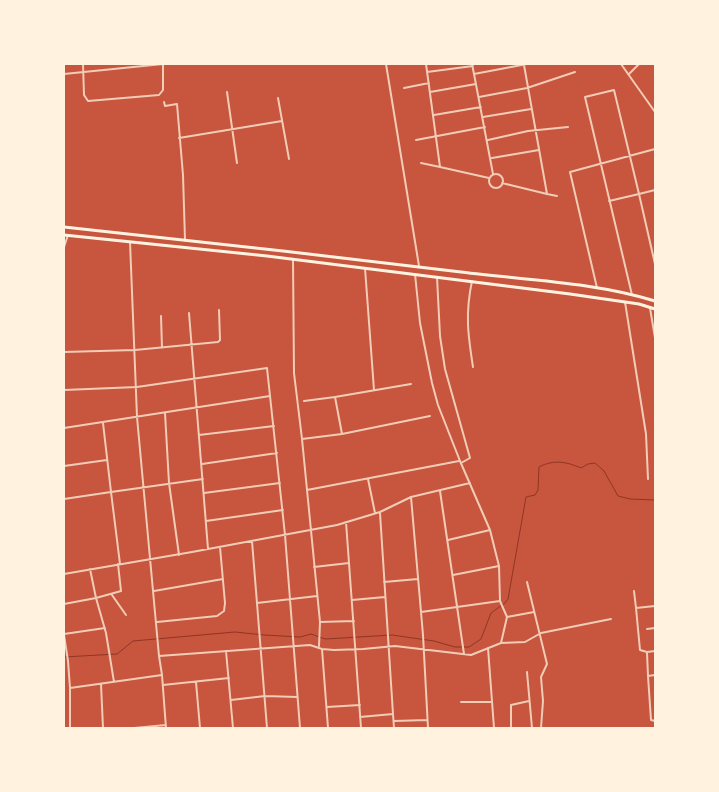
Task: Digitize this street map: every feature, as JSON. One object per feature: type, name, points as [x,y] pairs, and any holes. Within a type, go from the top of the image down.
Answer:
[{"type":"main road","points":[[64,227],[572,285],[632,294],[655,302]]},
{"type":"main road","points":[[66,235],[472,281],[625,302],[655,309]]},
{"type":"main road","points":[[570,294],[572,285]]},
{"type":"street","points":[[64,74],[83,72],[163,64],[163,90],[159,95],[88,100],[84,95],[83,72],[83,64]]},
{"type":"street","points":[[386,64],[419,267]]},
{"type":"street","points":[[426,64],[440,167]]},
{"type":"street","points":[[474,74],[527,64]]},
{"type":"street","points":[[622,64],[655,110]]},
{"type":"street","points":[[629,74],[639,64]]},
{"type":"street","points":[[427,72],[473,65],[492,158],[493,174],[489,178],[489,184],[494,188],[498,188],[502,183],[501,176],[493,174]]},
{"type":"street","points":[[524,65],[547,194]]},
{"type":"street","points":[[479,97],[527,88],[575,72]]},
{"type":"street","points":[[404,88],[429,83]]},
{"type":"street","points":[[430,92],[476,84]]},
{"type":"street","points":[[632,294],[585,97],[614,90],[655,264]]},
{"type":"street","points":[[227,92],[237,163]]},
{"type":"street","points":[[278,98],[289,159]]},
{"type":"street","points":[[164,102],[164,106],[177,104],[184,176],[185,240]]},
{"type":"street","points":[[434,115],[481,108]]},
{"type":"street","points":[[483,117],[531,109]]},
{"type":"street","points":[[179,138],[282,121]]},
{"type":"street","points":[[416,140],[485,127]]},
{"type":"street","points":[[488,140],[535,130],[568,127]]},
{"type":"street","points":[[597,289],[570,174],[571,171],[600,165],[655,149]]},
{"type":"street","points":[[492,158],[539,150]]},
{"type":"street","points":[[421,163],[489,178]]},
{"type":"street","points":[[502,183],[557,196]]},
{"type":"street","points":[[609,201],[655,190]]},
{"type":"street","points":[[64,247],[66,235]]},
{"type":"street","points":[[130,242],[137,417],[166,728]]},
{"type":"street","points":[[293,260],[294,373],[320,622],[318,646]]},
{"type":"street","points":[[365,268],[374,390]]},
{"type":"street","points":[[415,274],[420,323],[432,383],[460,462],[490,530],[499,566],[501,603],[507,617],[501,643]]},
{"type":"street","points":[[307,490],[460,462],[470,458],[445,369],[440,336],[437,277]]},
{"type":"street","points":[[472,281],[467,303],[467,321],[473,367]]},
{"type":"street","points":[[625,302],[646,434],[648,479]]},
{"type":"street","points":[[650,308],[655,338]]},
{"type":"street","points":[[64,352],[135,350],[218,342],[220,340],[218,310]]},
{"type":"street","points":[[189,313],[208,549]]},
{"type":"street","points":[[161,316],[162,348]]},
{"type":"street","points":[[64,390],[137,387],[267,368],[283,510],[300,728]]},
{"type":"street","points":[[304,401],[411,384]]},
{"type":"street","points":[[64,428],[270,396]]},
{"type":"street","points":[[335,397],[342,434]]},
{"type":"street","points":[[165,413],[169,483],[179,555]]},
{"type":"street","points":[[302,439],[342,434],[430,416]]},
{"type":"street","points":[[64,604],[112,595],[121,591],[103,422]]},
{"type":"street","points":[[198,435],[274,426]]},
{"type":"street","points":[[201,464],[276,453]]},
{"type":"street","points":[[64,466],[107,460]]},
{"type":"street","points":[[64,499],[203,479]]},
{"type":"street","points":[[368,479],[375,514]]},
{"type":"street","points":[[204,493],[280,482]]},
{"type":"street","points":[[64,574],[179,555],[346,522],[375,514],[411,497],[470,483]]},
{"type":"street","points":[[440,490],[464,654]]},
{"type":"street","points":[[411,497],[423,635],[428,728]]},
{"type":"street","points":[[206,521],[283,510]]},
{"type":"street","points":[[380,512],[394,728]]},
{"type":"street","points":[[346,522],[361,728]]},
{"type":"street","points":[[447,540],[490,530]]},
{"type":"street","points":[[252,541],[267,728]]},
{"type":"street","points":[[157,622],[217,616],[224,611],[220,547]]},
{"type":"street","points":[[314,567],[350,563]]},
{"type":"street","points":[[453,575],[499,566]]},
{"type":"street","points":[[90,569],[105,628],[114,682]]},
{"type":"street","points":[[384,582],[418,579]]},
{"type":"street","points":[[153,591],[223,580]]},
{"type":"street","points":[[528,582],[547,664],[541,677],[543,701],[541,728]]},
{"type":"street","points":[[634,591],[641,651],[655,651]]},
{"type":"street","points":[[112,595],[126,615]]},
{"type":"street","points":[[257,603],[317,596]]},
{"type":"street","points":[[352,600],[385,597]]},
{"type":"street","points":[[421,612],[501,603]]},
{"type":"street","points":[[636,608],[655,606]]},
{"type":"street","points":[[507,617],[535,612]]},
{"type":"street","points":[[159,656],[310,644],[322,649],[356,650],[396,646],[464,654],[479,653],[501,643],[525,642],[541,633],[611,619]]},
{"type":"street","points":[[320,622],[354,621]]},
{"type":"street","points":[[70,728],[70,688],[64,635],[105,628]]},
{"type":"street","points":[[647,629],[655,628]]},
{"type":"street","points":[[488,648],[494,728]]},
{"type":"street","points":[[322,649],[328,728]]},
{"type":"street","points":[[226,652],[233,728]]},
{"type":"street","points":[[647,652],[651,720],[655,721]]},
{"type":"street","points":[[527,672],[532,728]]},
{"type":"street","points":[[70,688],[162,675]]},
{"type":"street","points":[[648,676],[655,675]]},
{"type":"street","points":[[163,685],[229,678]]},
{"type":"street","points":[[196,682],[200,728]]},
{"type":"street","points":[[101,684],[103,728]]},
{"type":"street","points":[[231,700],[265,696],[298,697]]},
{"type":"street","points":[[650,699],[655,698]]},
{"type":"street","points":[[511,728],[511,705],[529,701]]},
{"type":"street","points":[[461,702],[492,702]]},
{"type":"street","points":[[326,707],[360,706]]},
{"type":"street","points":[[360,716],[393,714]]},
{"type":"street","points":[[394,721],[428,720]]},
{"type":"street","points":[[134,728],[166,724]]},
{"type":"waterway","points":[[64,657],[117,654],[133,641],[235,632],[300,637],[311,634],[325,639],[392,635],[434,641],[455,647],[469,647],[481,639],[491,613],[508,599],[526,497],[535,495],[538,490],[539,467],[545,464],[560,462],[581,468],[595,463],[604,471],[618,496],[630,499],[655,500]]}]
